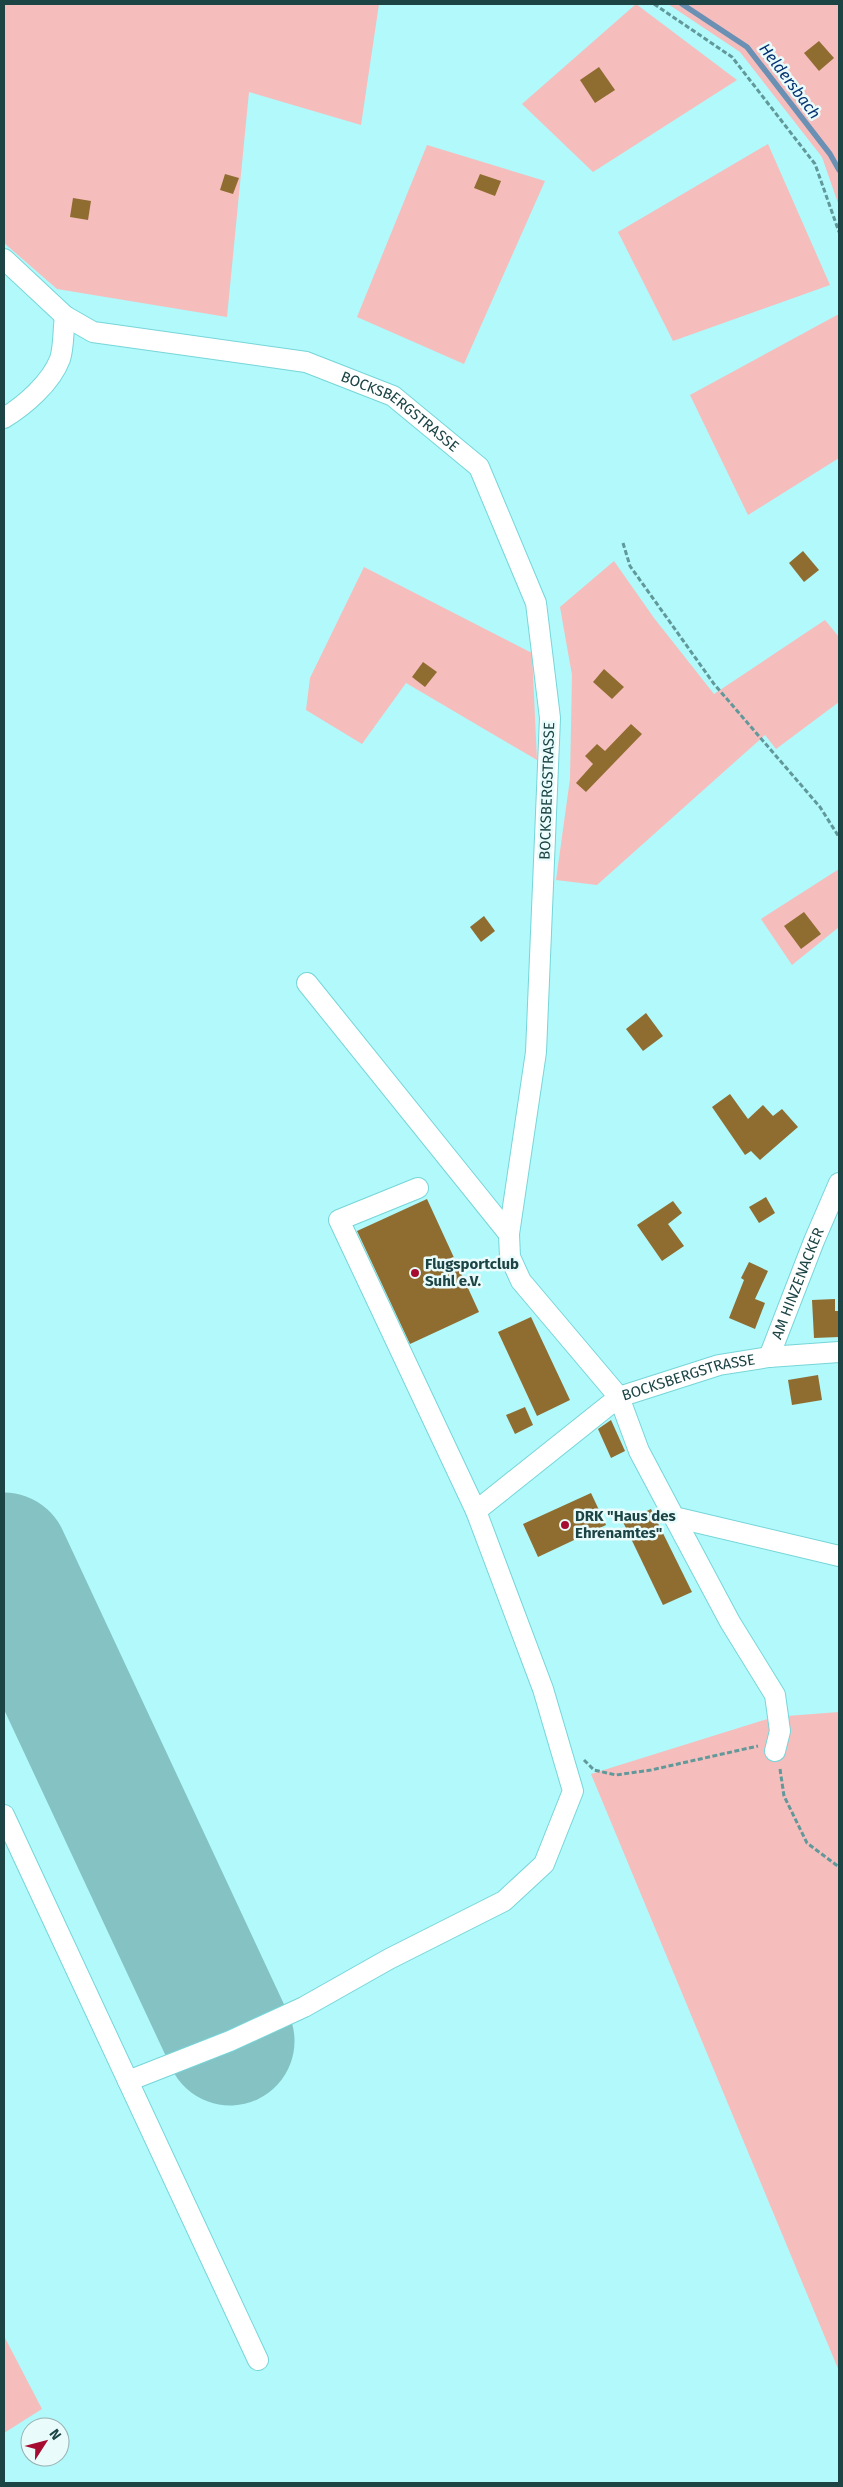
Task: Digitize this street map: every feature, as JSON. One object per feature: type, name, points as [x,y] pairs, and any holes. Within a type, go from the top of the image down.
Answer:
[{"type":"street","name":"BOCKSBERGSTRASSE","points":[[4,259],[65,316],[92,332],[306,362],[393,396],[479,467],[536,603],[550,718],[536,1052],[508,1234],[510,1257],[521,1281],[620,1398],[719,1365],[769,1357],[839,1352]]},
{"type":"street","points":[[4,418],[25,405],[44,384],[60,360],[65,316]]},
{"type":"street","points":[[307,983],[508,1234]]},
{"type":"street","name":"AM HINZENACKER","points":[[769,1357],[814,1240],[839,1183]]},
{"type":"street","points":[[128,2081],[230,2041],[304,2006],[389,1959],[504,1901],[544,1864],[573,1791],[543,1689],[476,1511],[338,1220],[418,1188]]},
{"type":"street","points":[[476,1511],[620,1398],[639,1451],[730,1622],[775,1695],[780,1731],[775,1751]]},
{"type":"street","points":[[674,1517],[811,1551],[839,1556]]},
{"type":"street","points":[[4,1815],[258,2360]]},
{"type":"path","points":[[654,4],[732,57],[815,164],[839,232]]},
{"type":"path","points":[[624,543],[630,566],[714,684],[820,807],[839,837]]},
{"type":"path","points":[[581,1757],[594,1770],[616,1775],[651,1770],[761,1746],[778,1752],[784,1796],[807,1843],[839,1867]]},
{"type":"shaded area","points":[[4,4],[379,4],[361,125],[249,92],[227,317],[57,289],[4,243]]},
{"type":"shaded area","points":[[636,4],[737,80],[593,172],[522,104]]},
{"type":"shaded area","points":[[668,4],[839,4],[839,206],[822,157],[740,52]]},
{"type":"shaded area","points":[[768,144],[830,285],[673,341],[618,232]]},
{"type":"shaded area","points":[[427,145],[545,181],[464,364],[357,317]]},
{"type":"shaded area","points":[[839,314],[839,458],[748,515],[690,395]]},
{"type":"shaded area","points":[[614,561],[654,618],[714,694],[825,620],[839,637],[839,702],[776,749],[765,735],[597,885],[556,880],[570,779],[572,675],[560,607]]},
{"type":"shaded area","points":[[364,567],[532,653],[537,760],[406,683],[362,744],[306,710],[310,678]]},
{"type":"shaded area","points":[[839,869],[839,927],[792,965],[761,919]]},
{"type":"shaded area","points":[[839,1712],[839,2371],[591,1774],[774,1717]]},
{"type":"shaded area","points":[[4,2336],[42,2409],[29,2417],[20,2417],[20,2423],[4,2433]]},
{"type":"building","points":[[819,41],[834,58],[819,71],[804,53]]},
{"type":"building","points":[[599,67],[615,90],[595,103],[580,80]]},
{"type":"building","points":[[225,174],[239,178],[233,194],[220,190]]},
{"type":"building","points":[[480,174],[501,181],[495,196],[474,188]]},
{"type":"building","points":[[73,198],[91,201],[88,220],[70,217]]},
{"type":"building","points":[[803,551],[819,570],[804,582],[789,563]]},
{"type":"building","points":[[423,662],[437,672],[425,687],[412,677]]},
{"type":"building","points":[[604,669],[624,687],[612,699],[593,682]]},
{"type":"building","points":[[631,724],[642,734],[586,792],[576,783],[593,764],[585,756],[597,744],[605,751]]},
{"type":"building","points":[[804,912],[821,934],[801,949],[784,926]]},
{"type":"building","points":[[484,916],[495,931],[481,942],[470,927]]},
{"type":"building","points":[[646,1013],[663,1036],[643,1051],[626,1029]]},
{"type":"building","points":[[730,1094],[748,1119],[763,1105],[773,1116],[782,1109],[798,1127],[760,1160],[751,1151],[745,1155],[712,1107]]},
{"type":"building","points":[[766,1197],[775,1213],[759,1223],[749,1207]]},
{"type":"building","name":"Flugsportclub Suhl e.V.","points":[[427,1199],[479,1312],[410,1344],[357,1231]]},
{"type":"building","points":[[673,1201],[682,1213],[668,1224],[684,1246],[662,1261],[637,1225]]},
{"type":"building","points":[[749,1262],[768,1271],[755,1299],[765,1303],[755,1329],[729,1318],[744,1280],[741,1278]]},
{"type":"building","points":[[835,1299],[835,1311],[839,1311],[839,1337],[814,1338],[812,1300]]},
{"type":"building","points":[[531,1317],[570,1400],[537,1416],[498,1332]]},
{"type":"building","points":[[818,1375],[822,1400],[792,1405],[788,1380]]},
{"type":"building","points":[[525,1407],[533,1425],[515,1434],[506,1415]]},
{"type":"building","points":[[611,1420],[625,1451],[611,1458],[598,1429]]},
{"type":"building","points":[[591,1493],[606,1525],[538,1557],[523,1524]]},
{"type":"building","points":[[651,1509],[692,1592],[663,1605],[623,1522]]},
{"type":"waterway","name":"Heldersbach","points":[[682,4],[747,47],[830,154],[839,170]]},
{"type":"runway","points":[[4,1557],[230,2041]]},
{"type":"place","name":"Flugsportclub Suhl e.V.","points":[[415,1273]]},
{"type":"place","name":"DRK \"Haus des Ehrenamtes\"","points":[[565,1525]]}]
